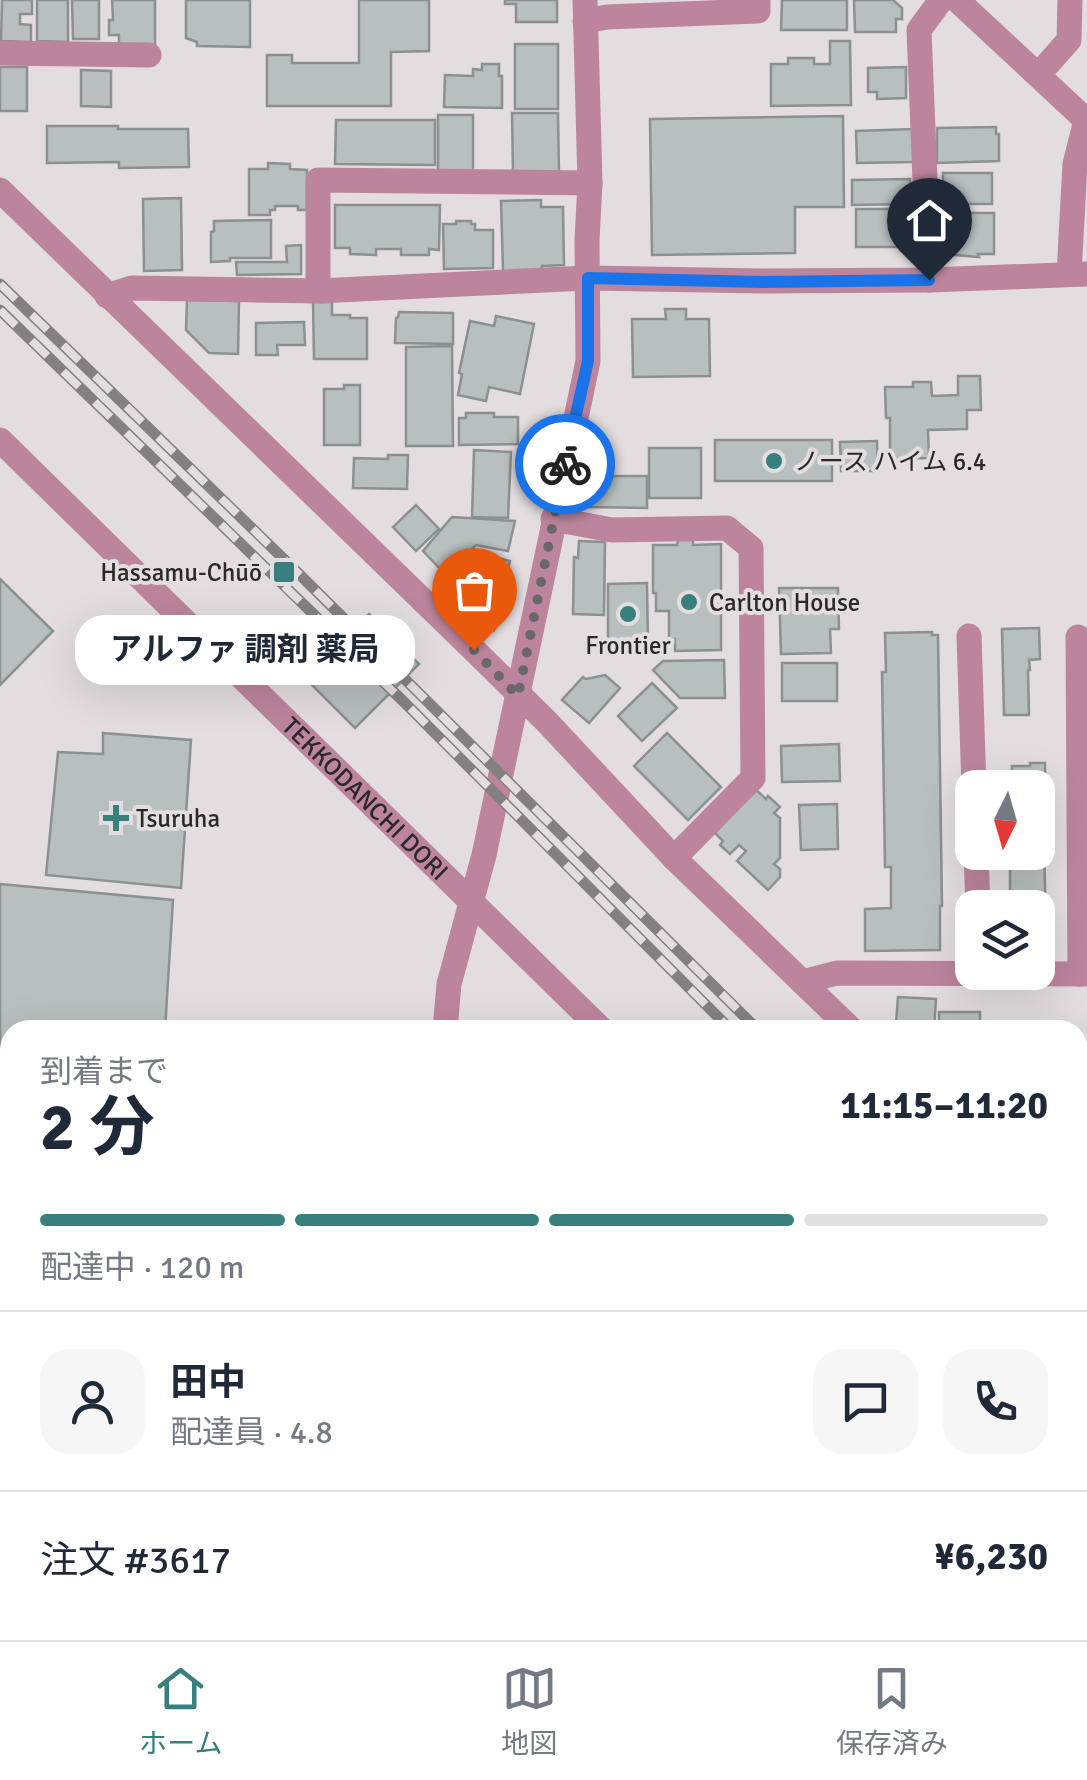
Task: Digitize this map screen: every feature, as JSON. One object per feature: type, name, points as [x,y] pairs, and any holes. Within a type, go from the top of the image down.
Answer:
[{"type":"street","points":[[446,1020],[449,984],[473,901],[588,361],[590,184],[585,10],[607,17],[758,11],[758,0]]},
{"type":"street","points":[[929,280],[919,30],[941,0]]},
{"type":"street","points":[[107,296],[132,288],[318,290],[588,278],[763,282],[1078,274],[1074,164],[1087,120],[957,0]]},
{"type":"street","points":[[1039,74],[1070,40],[1070,0]]},
{"type":"street","points":[[0,53],[149,55]]},
{"type":"street","points":[[318,290],[318,180],[590,184]]},
{"type":"street","points":[[0,190],[474,650],[674,858],[842,1020]]},
{"type":"street","name":"TEKKODANCHI DORI","points":[[0,440],[592,1020]]},
{"type":"street","points":[[553,519],[612,530],[727,528],[751,548],[753,778],[674,858]]},
{"type":"street","points":[[969,636],[973,770]]},
{"type":"street","points":[[1055,974],[1084,974],[1078,638]]},
{"type":"street","points":[[802,982],[837,972],[955,973]]},
{"type":"building","points":[[2,0],[32,0],[32,14],[20,14],[20,24],[31,25],[31,42],[1,41]]},
{"type":"building","points":[[37,0],[68,0],[68,42],[37,41]]},
{"type":"building","points":[[72,0],[99,0],[99,39],[73,39]]},
{"type":"building","points":[[112,0],[155,0],[155,48],[119,48],[119,35],[109,35]]},
{"type":"building","points":[[186,0],[250,0],[250,47],[197,46],[197,42],[186,38]]},
{"type":"building","points":[[359,0],[429,0],[429,51],[391,52],[391,106],[267,106],[267,55],[292,55],[292,63],[359,63]]},
{"type":"building","points":[[505,0],[557,0],[557,22],[516,22],[516,4],[505,4]]},
{"type":"building","points":[[782,0],[847,0],[847,30],[781,30]]},
{"type":"building","points":[[854,0],[893,0],[902,8],[902,19],[896,19],[896,32],[855,32]]},
{"type":"building","points":[[830,41],[850,41],[851,105],[771,106],[771,64],[788,64],[788,58],[814,58],[814,64],[830,64]]},
{"type":"building","points":[[515,44],[558,44],[558,109],[515,109]]},
{"type":"building","points":[[482,64],[499,64],[502,108],[444,107],[445,75],[473,76],[473,69],[482,70]]},
{"type":"building","points":[[0,67],[27,67],[27,111],[0,111]]},
{"type":"building","points":[[906,67],[906,98],[877,99],[877,92],[868,92],[868,68]]},
{"type":"building","points":[[81,70],[111,71],[111,107],[81,106]]},
{"type":"building","points":[[512,113],[558,113],[559,174],[513,174]]},
{"type":"building","points":[[438,115],[473,115],[473,174],[438,173]]},
{"type":"building","points":[[843,116],[844,207],[795,207],[795,253],[652,255],[650,119]]},
{"type":"building","points":[[336,120],[435,120],[435,165],[335,164]]},
{"type":"building","points":[[47,126],[188,129],[189,167],[119,168],[119,162],[47,163]]},
{"type":"building","points":[[996,127],[999,161],[937,163],[937,128]]},
{"type":"building","points":[[913,129],[914,162],[857,163],[856,131]]},
{"type":"building","points":[[268,163],[307,170],[307,210],[275,206],[270,215],[249,215],[249,169],[268,169]]},
{"type":"building","points":[[943,173],[992,173],[992,204],[943,204]]},
{"type":"building","points":[[910,179],[911,204],[852,205],[852,180]]},
{"type":"building","points":[[181,198],[182,270],[144,271],[143,199]]},
{"type":"building","points":[[541,200],[541,207],[563,207],[564,265],[542,266],[542,271],[503,271],[501,201]]},
{"type":"building","points":[[335,205],[440,205],[439,250],[429,249],[429,255],[401,255],[401,249],[376,249],[376,255],[350,254],[350,248],[335,248]]},
{"type":"building","points":[[856,209],[903,209],[903,247],[856,247]]},
{"type":"building","points":[[944,213],[994,213],[994,254],[944,254]]},
{"type":"building","points":[[271,220],[271,258],[211,262],[214,221]]},
{"type":"building","points":[[471,221],[475,230],[493,230],[493,268],[444,269],[443,224]]},
{"type":"building","points":[[301,245],[301,274],[237,275],[236,262],[287,262],[286,246]]},
{"type":"building","points":[[187,300],[239,301],[238,354],[209,353],[186,330]]},
{"type":"building","points":[[313,302],[332,302],[332,315],[367,318],[367,359],[314,359]]},
{"type":"building","points":[[665,309],[686,309],[686,319],[709,319],[710,376],[633,377],[632,319],[666,319]]},
{"type":"building","points":[[399,312],[453,313],[453,344],[395,343]]},
{"type":"building","points":[[496,316],[534,324],[520,394],[489,387],[486,401],[458,395],[470,321],[494,326]]},
{"type":"building","points":[[304,322],[305,345],[277,345],[278,355],[256,355],[256,323]]},
{"type":"building","points":[[452,346],[453,446],[406,446],[406,347]]},
{"type":"building","points":[[958,376],[980,376],[981,410],[967,410],[967,429],[928,430],[929,458],[890,459],[885,387],[913,387],[913,382],[931,382],[932,396],[958,395]]},
{"type":"building","points":[[344,385],[360,385],[360,445],[324,445],[324,389],[344,389]]},
{"type":"building","points":[[466,413],[518,417],[518,444],[459,445],[459,418],[466,418]]},
{"type":"building","name":"ノース ハイム 6.4","points":[[715,440],[832,440],[832,481],[715,481]]},
{"type":"building","points":[[877,441],[878,471],[841,471],[840,442]]},
{"type":"building","points":[[649,448],[701,448],[701,498],[649,498]]},
{"type":"building","points":[[474,450],[511,452],[508,518],[472,517]]},
{"type":"building","points":[[388,455],[408,455],[407,489],[353,488],[354,458],[388,459]]},
{"type":"building","points":[[590,476],[647,476],[647,508],[590,507]]},
{"type":"building","points":[[416,505],[439,529],[416,551],[393,527]]},
{"type":"building","points":[[452,517],[515,521],[508,551],[476,545],[445,574],[423,551]]},
{"type":"building","name":"Carlton House","points":[[678,540],[693,540],[693,545],[721,544],[721,650],[675,651],[675,639],[669,639],[669,611],[656,611],[653,545],[677,545]]},
{"type":"building","points":[[579,541],[605,542],[604,615],[573,614],[574,557],[578,558]]},
{"type":"building","points":[[480,553],[510,561],[494,630],[449,584]]},
{"type":"building","points":[[0,579],[53,631],[0,685]]},
{"type":"building","name":"Frontier","points":[[647,583],[648,644],[633,644],[633,649],[608,648],[608,584]]},
{"type":"building","points":[[779,588],[838,588],[839,629],[830,629],[831,653],[781,654]]},
{"type":"building","points":[[369,614],[419,664],[355,728],[306,679]]},
{"type":"building","points":[[1039,628],[1040,659],[1029,660],[1029,715],[1004,715],[1002,629]]},
{"type":"building","points":[[885,633],[938,635],[940,950],[865,951],[865,909],[891,908],[891,867],[885,867]]},
{"type":"building","points":[[724,660],[725,698],[680,698],[653,670],[663,661]]},
{"type":"building","points":[[782,663],[837,663],[837,701],[782,701]]},
{"type":"building","points":[[605,675],[620,688],[589,723],[562,700],[583,677]]},
{"type":"building","points":[[652,683],[677,708],[642,741],[618,716]]},
{"type":"building","points":[[103,733],[191,740],[181,888],[46,875],[58,752],[103,754]]},
{"type":"building","points":[[667,733],[721,787],[688,820],[634,766]]},
{"type":"building","points":[[839,744],[840,781],[782,782],[781,746]]},
{"type":"building","points":[[1045,763],[1045,770],[1012,770],[1012,766]]},
{"type":"building","points":[[755,789],[780,807],[774,813],[780,818],[780,858],[774,864],[780,869],[780,877],[768,890],[737,861],[746,851],[739,845],[730,854],[715,833]]},
{"type":"building","points":[[837,804],[838,849],[801,850],[799,805]]},
{"type":"building","points":[[1010,870],[1045,870],[1045,890],[1010,890]]},
{"type":"building","points":[[0,884],[173,900],[166,1020],[0,1020]]},
{"type":"building","points":[[898,997],[936,999],[935,1020],[896,1020]]},
{"type":"building","points":[[939,1012],[980,1012],[980,1020],[939,1020]]},
{"type":"railway","points":[[0,284],[292,567],[748,1020]]},
{"type":"railway","points":[[0,310],[404,702],[721,1020]]},
{"type":"way so far","points":[[474,650],[518,696],[565,464]]},
{"type":"place","name":"ノース ハイム 6.4","points":[[774,461]]},
{"type":"place","name":"Hassamu-Chūō","points":[[284,572]]},
{"type":"place","name":"Carlton House","points":[[689,602]]},
{"type":"place","name":"Frontier","points":[[628,614]]},
{"type":"place","name":"アルファ 調剤 薬局","points":[[474,650]]},
{"type":"place","name":"Tsuruha","points":[[116,818]]},
{"type":"route","points":[[565,464],[588,361],[588,278],[929,280]]}]
